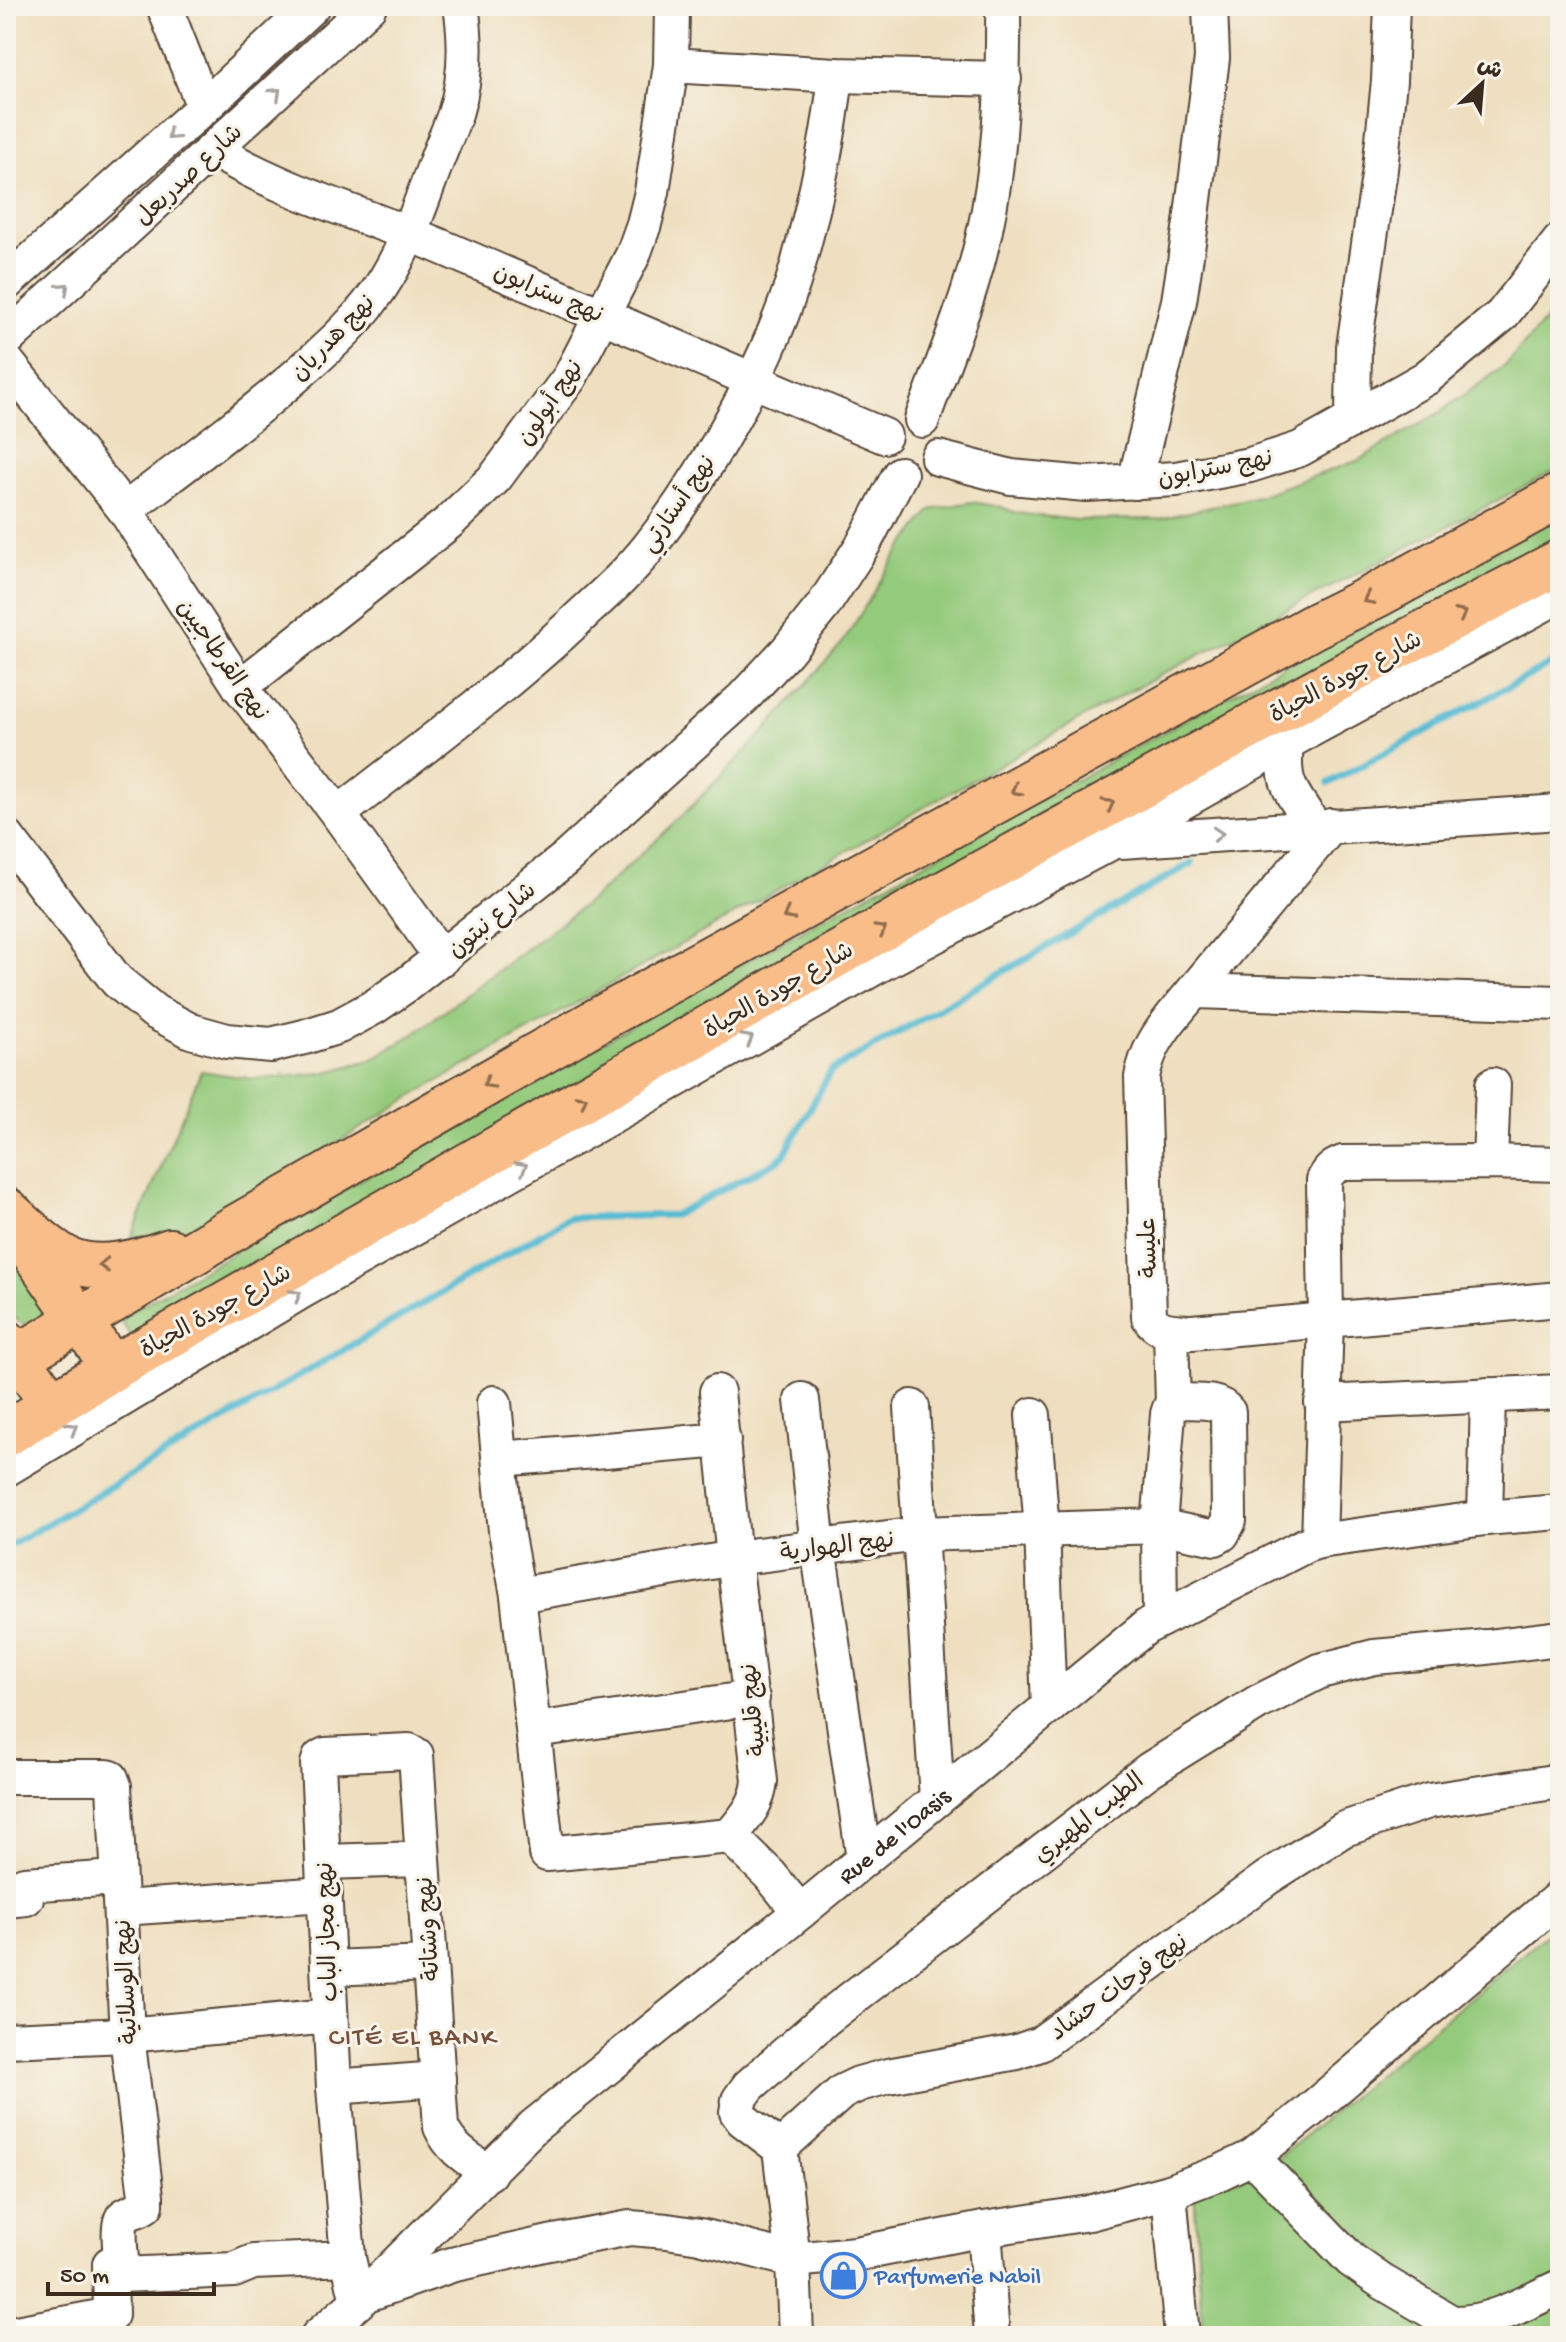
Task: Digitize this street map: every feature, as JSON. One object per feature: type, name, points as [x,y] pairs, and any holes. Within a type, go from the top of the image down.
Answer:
[{"type":"highway","points":[[10,1354],[80,1320],[233,1229],[693,967],[1314,626],[1560,496]]},
{"type":"highway","name":"شارع جودة الحياة","points":[[6,1434],[113,1368],[934,899],[1560,562]]},
{"type":"highway","points":[[6,1212],[66,1258],[89,1266],[121,1265],[149,1259],[233,1229]]},
{"type":"main road","points":[[6,1212],[113,1368]]},
{"type":"main road","points":[[10,1354],[53,1405]]},
{"type":"street","points":[[164,6],[204,107]]},
{"type":"street","name":"شارع صدربعل","points":[[6,283],[312,6]]},
{"type":"street","name":"شارع صدربعل","points":[[6,340],[369,6]]},
{"type":"street","name":"نهج هدريان","points":[[125,510],[269,399],[357,318],[387,277],[409,233],[462,87],[465,49],[461,6]]},
{"type":"street","name":"نهج أبولون","points":[[240,687],[448,523],[495,478],[570,377],[633,255],[644,224],[652,192],[671,65],[672,6]]},
{"type":"street","points":[[922,420],[971,285],[996,174],[1004,79],[1003,6]]},
{"type":"street","points":[[1135,482],[1179,301],[1212,58],[1210,6]]},
{"type":"street","points":[[1353,419],[1354,347],[1380,169],[1389,81],[1392,6]]},
{"type":"street","points":[[671,65],[836,75],[1004,79]]},
{"type":"street","name":"نهج أستارتي","points":[[338,814],[560,637],[648,548],[712,454],[752,380],[798,266],[830,131],[836,75]]},
{"type":"street","name":"نهج سترابون","points":[[214,150],[267,179],[409,233],[884,436]]},
{"type":"street","name":"نهج سترابون","points":[[938,458],[1011,477],[1086,484],[1176,479],[1250,465],[1300,449],[1426,378],[1502,315],[1560,241]]},
{"type":"street","name":"نهج القرطاجيين","points":[[6,361],[125,510],[240,687],[338,814],[442,958]]},
{"type":"street","points":[[900,420],[922,420],[938,436],[938,458],[922,474],[900,474],[891,468],[885,458],[884,436],[900,420]]},
{"type":"street","name":"شارع نبتون","points":[[6,836],[117,981],[155,1012],[203,1035],[227,1041],[271,1045],[339,1026],[374,1007],[442,958],[565,859],[743,698],[823,606],[864,543],[900,474]]},
{"type":"street","points":[[6,1469],[302,1291],[879,965],[1112,842],[1286,743],[1560,595]]},
{"type":"street","points":[[1286,743],[1284,767],[1287,785],[1323,827]]},
{"type":"street","points":[[1112,842],[1560,812]]},
{"type":"street","name":"عليسة","points":[[1171,1332],[1153,1325],[1149,1317],[1142,1077],[1146,1057],[1156,1038],[1323,827]]},
{"type":"street","points":[[1195,991],[1560,1003]]},
{"type":"street","points":[[1490,1162],[1493,1085]]},
{"type":"street","points":[[1319,1541],[1326,1319],[1324,1180],[1333,1167],[1343,1163],[1560,1164]]},
{"type":"street","points":[[1160,1619],[1159,1526],[1168,1414],[1173,1404],[1171,1332],[1560,1299]]},
{"type":"street","name":"نهج قليبية","points":[[717,1392],[760,1781],[751,1811],[730,1836]]},
{"type":"street","points":[[1322,1403],[1560,1392]]},
{"type":"street","points":[[1485,1518],[1488,1395]]},
{"type":"street","points":[[802,1400],[818,1547],[864,1859]]},
{"type":"street","name":"نهج الهوارية","points":[[518,1595],[734,1558],[919,1534],[1159,1526],[1215,1538],[1222,1534],[1229,1521],[1228,1412],[1217,1403],[1177,1401],[1173,1404]]},
{"type":"street","points":[[494,1403],[506,1531],[518,1595],[547,1854],[730,1836],[770,1875],[800,1912]]},
{"type":"street","points":[[912,1407],[937,1799]]},
{"type":"street","points":[[1033,1415],[1042,1530],[1049,1707]]},
{"type":"street","points":[[500,1459],[723,1440]]},
{"type":"street","name":"Rue de l'Oasis","points":[[318,2336],[361,2299],[534,2126],[1146,1627],[1319,1541],[1485,1518],[1560,1512]]},
{"type":"street","name":"الطيب المهيري","points":[[780,2148],[737,2112],[739,2100],[749,2086],[825,2019],[1149,1770],[1257,1703],[1320,1671],[1374,1657],[1560,1638]]},
{"type":"street","points":[[535,1730],[752,1698]]},
{"type":"street","name":"نهج وشتاتة","points":[[325,1755],[409,1751],[416,1755],[441,2127],[457,2151],[489,2173]]},
{"type":"street","name":"نهج مجاز الباب","points":[[325,1755],[318,1764],[334,2087],[348,2258],[361,2299]]},
{"type":"street","name":"نهج الوسلاتية","points":[[6,1777],[111,1778],[114,1786],[127,2035],[146,2196],[146,2205],[125,2215],[119,2223],[122,2275]]},
{"type":"street","name":"نهج فرحات حشاد","points":[[780,2148],[842,2092],[859,2084],[1017,2052],[1040,2044],[1267,1878],[1344,1829],[1429,1801],[1560,1781]]},
{"type":"street","points":[[6,1900],[26,1898],[24,1884],[120,1893],[324,1878],[422,1859]]},
{"type":"street","points":[[361,2299],[451,2265],[630,2228],[700,2236],[793,2260],[856,2254],[984,2229],[1089,2213],[1169,2192],[1252,2157],[1560,1897]]},
{"type":"street","points":[[329,1968],[429,1964]]},
{"type":"street","points":[[6,2040],[127,2035],[330,2016]]},
{"type":"street","points":[[334,2087],[438,2079]]},
{"type":"street","points":[[780,2148],[793,2260],[796,2336]]},
{"type":"street","points":[[1252,2157],[1351,2260],[1452,2323],[1498,2314],[1560,2287]]},
{"type":"street","points":[[1169,2192],[1182,2336]]},
{"type":"street","points":[[984,2229],[992,2336]]},
{"type":"street","points":[[6,2335],[111,2315],[110,2264],[122,2275],[234,2270],[253,2262],[348,2258]]},
{"type":"green space","points":[[1560,304],[1560,468],[1132,690],[421,1091],[234,1206],[155,1246],[126,1250],[201,1071],[254,1079],[324,1073],[371,1060],[415,1033],[596,896],[681,817],[765,731],[844,641],[894,559],[931,510],[971,502],[1016,513],[1076,520],[1159,519],[1258,496],[1357,461],[1440,412],[1506,365]]},
{"type":"green space","points":[[1560,514],[1560,554],[139,1349],[119,1318],[703,985]]},
{"type":"green space","points":[[6,1244],[38,1289],[46,1325],[31,1330],[6,1312]]},
{"type":"green space","points":[[1560,1923],[1560,2336],[1203,2336],[1194,2189],[1260,2173]]},
{"type":"waterway","points":[[1329,783],[1560,659]]},
{"type":"waterway","points":[[6,1548],[568,1218],[674,1215],[777,1161],[784,1155],[831,1071],[1192,863]]},
{"type":"place","name":"Parfumerie Nabil","points":[[843,2275]]},
{"type":"district","name":"CITÉ EL BANK","points":[[413,2035]]}]
